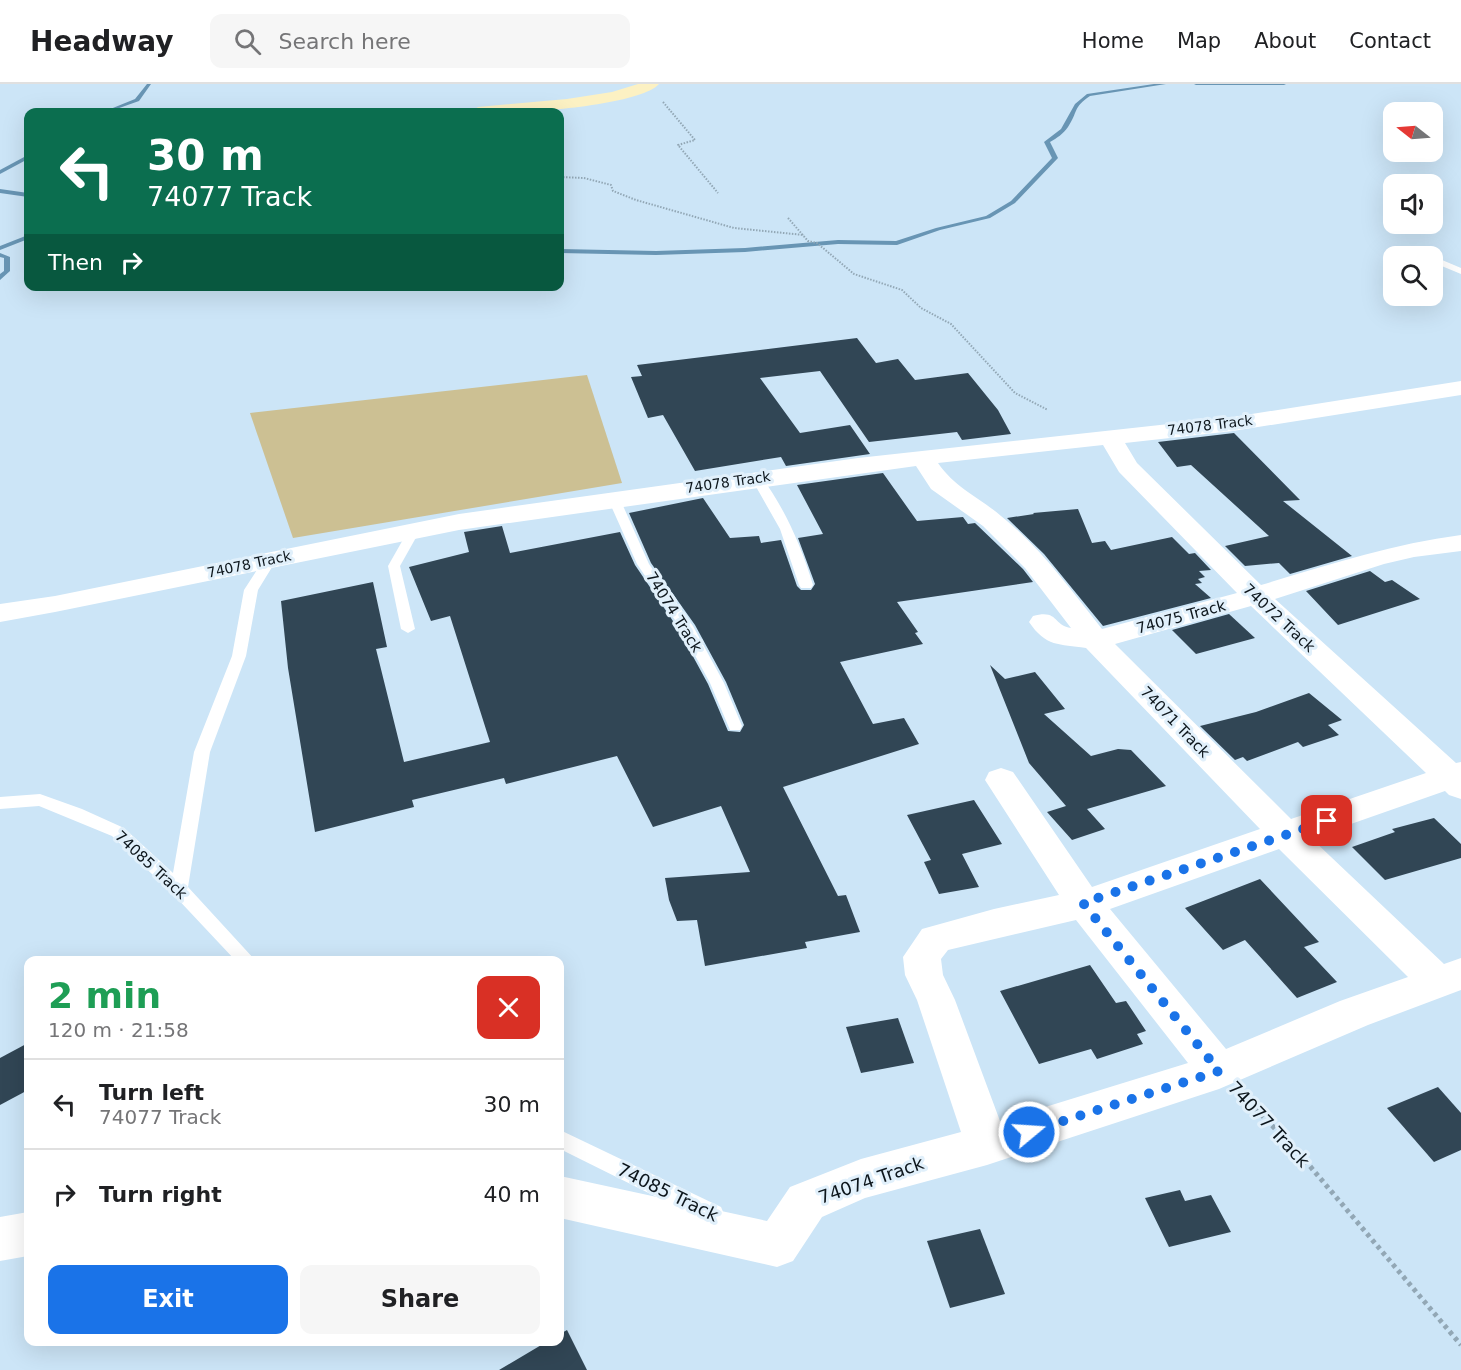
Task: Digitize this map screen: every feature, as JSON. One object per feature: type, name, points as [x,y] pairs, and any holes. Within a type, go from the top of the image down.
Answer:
[{"type":"street","points":[[513,108],[584,100],[650,85]]},
{"type":"street","name":"74078 Track","points":[[0,613],[56,604],[418,530],[614,499],[922,457],[1233,423],[1461,388]]},
{"type":"street","name":"74072 Track","points":[[1110,438],[1128,467],[1256,596],[1458,779]]},
{"type":"street","name":"74071 Track","points":[[922,457],[940,484],[992,520],[1035,562],[1095,640],[1286,835],[1449,978]]},
{"type":"street","name":"74075 Track","points":[[1043,622],[1056,635],[1095,640],[1256,596],[1376,558],[1414,549],[1461,543]]},
{"type":"street","points":[[987,1145],[936,1000],[924,975],[922,957],[935,939],[1083,903],[1458,779]]},
{"type":"street","name":"74077 Track","points":[[1001,780],[1024,818],[1083,903],[1219,1071]]},
{"type":"street","name":"74074 Track","points":[[777,1245],[806,1202],[892,1170],[987,1145],[1219,1071],[1354,1013],[1449,978]]},
{"type":"street","points":[[564,1198],[777,1245]]},
{"type":"street","points":[[0,1239],[24,1235]]},
{"type":"lane","points":[[1443,264],[1461,271]]},
{"type":"lane","points":[[756,478],[774,500],[795,548],[806,585]]},
{"type":"lane","name":"74074 Track","points":[[614,499],[643,564],[686,626],[717,683],[735,726]]},
{"type":"lane","points":[[408,629],[394,566],[413,532],[418,530]]},
{"type":"lane","points":[[179,889],[202,752],[239,656],[250,590],[271,559]]},
{"type":"lane","name":"74085 Track","points":[[0,803],[40,800],[118,832],[179,889],[242,956]]},
{"type":"lane","name":"74085 Track","points":[[564,1141],[777,1245]]},
{"type":"path","points":[[650,85],[696,140],[678,145],[718,193]]},
{"type":"path","points":[[564,177],[584,178],[611,185],[614,191],[636,200],[734,228],[768,230],[805,236]]},
{"type":"path","points":[[788,218],[808,241],[817,243],[854,274],[902,290],[921,308],[951,324],[1015,393],[1048,410]]},
{"type":"path","name":"74077 Track","points":[[1219,1071],[1298,1152],[1461,1345]]},
{"type":"shaded area","points":[[587,375],[622,483],[293,538],[250,413]]},
{"type":"building","points":[[857,338],[876,363],[898,359],[915,380],[968,373],[998,410],[1011,434],[962,440],[957,432],[869,442],[820,371],[760,378],[800,433],[850,425],[870,454],[786,466],[781,457],[695,471],[663,415],[648,418],[631,377],[642,376],[637,365]]},
{"type":"building","points":[[1234,433],[1300,500],[1283,501],[1352,556],[1290,574],[1279,563],[1245,566],[1225,546],[1269,536],[1191,465],[1177,467],[1158,442]]},
{"type":"building","points":[[883,473],[917,521],[963,517],[968,524],[975,523],[1023,569],[1033,582],[897,602],[918,632],[915,633],[923,644],[840,662],[873,724],[904,718],[919,744],[783,787],[838,896],[846,895],[860,932],[805,942],[807,948],[705,966],[697,920],[677,921],[669,900],[665,878],[750,872],[721,806],[653,827],[617,756],[506,784],[504,778],[412,800],[414,807],[315,832],[288,668],[281,601],[373,582],[387,647],[376,649],[404,762],[490,742],[450,616],[431,621],[409,567],[469,552],[464,532],[502,526],[510,553],[620,532],[635,565],[677,627],[708,684],[728,731],[740,732],[744,725],[726,682],[695,625],[651,563],[629,513],[703,498],[730,538],[759,536],[761,543],[781,540],[797,586],[801,590],[811,590],[815,584],[798,538],[823,534],[797,485]]},
{"type":"building","points":[[1078,509],[1092,543],[1105,541],[1111,550],[1172,537],[1189,554],[1195,553],[1211,570],[1199,571],[1205,577],[1198,579],[1202,583],[1195,584],[1211,598],[1103,626],[1044,554],[1007,518]]},
{"type":"building","points":[[1370,571],[1385,582],[1392,580],[1420,599],[1338,625],[1306,591]]},
{"type":"building","points":[[1229,614],[1255,638],[1196,654],[1172,630]]},
{"type":"building","points":[[990,665],[1005,679],[1035,672],[1065,709],[1044,714],[1091,756],[1118,749],[1131,750],[1166,786],[1087,809],[1105,829],[1072,840],[1047,812],[1066,806],[1029,763]]},
{"type":"building","points":[[1309,693],[1342,720],[1328,725],[1339,735],[1303,747],[1298,742],[1247,761],[1243,757],[1235,760],[1200,726],[1256,712]]},
{"type":"building","points":[[974,800],[1002,844],[962,854],[979,887],[939,894],[924,862],[931,860],[907,815]]},
{"type":"building","points":[[1434,818],[1461,844],[1461,858],[1385,880],[1352,847],[1395,832],[1392,829]]},
{"type":"building","points":[[1260,879],[1319,942],[1304,947],[1337,982],[1297,998],[1245,940],[1223,950],[1185,908]]},
{"type":"building","points":[[1090,965],[1116,1003],[1126,1001],[1146,1031],[1137,1034],[1143,1044],[1097,1059],[1091,1049],[1039,1064],[1000,991]]},
{"type":"building","points":[[898,1018],[914,1063],[861,1073],[846,1027]]},
{"type":"building","points":[[24,1045],[24,1092],[0,1105],[0,1058]]},
{"type":"building","points":[[1438,1087],[1461,1113],[1461,1150],[1434,1162],[1387,1108]]},
{"type":"building","points":[[1180,1190],[1185,1201],[1211,1195],[1231,1232],[1169,1247],[1145,1198]]},
{"type":"building","points":[[980,1229],[1005,1294],[950,1308],[927,1241]]},
{"type":"building","points":[[567,1330],[587,1370],[499,1370],[540,1346],[564,1346],[564,1332]]},
{"type":"waterway","points":[[116,108],[137,100],[149,84]]},
{"type":"waterway","points":[[564,251],[656,253],[745,250],[838,242],[897,243],[938,229],[988,217],[1013,202],[1055,158],[1047,142],[1061,132],[1067,125],[1076,105],[1089,95],[1164,84]]},
{"type":"waterway","points":[[1196,84],[1284,84]]},
{"type":"waterway","points":[[0,172],[24,159]]},
{"type":"waterway","points":[[0,191],[24,194]]},
{"type":"waterway","points":[[0,248],[24,239]]},
{"type":"waterway","points":[[0,255],[7,257],[7,271],[0,278]]},
{"type":"route","points":[[1029,1132],[1219,1071],[1083,903],[1327,821]]}]
